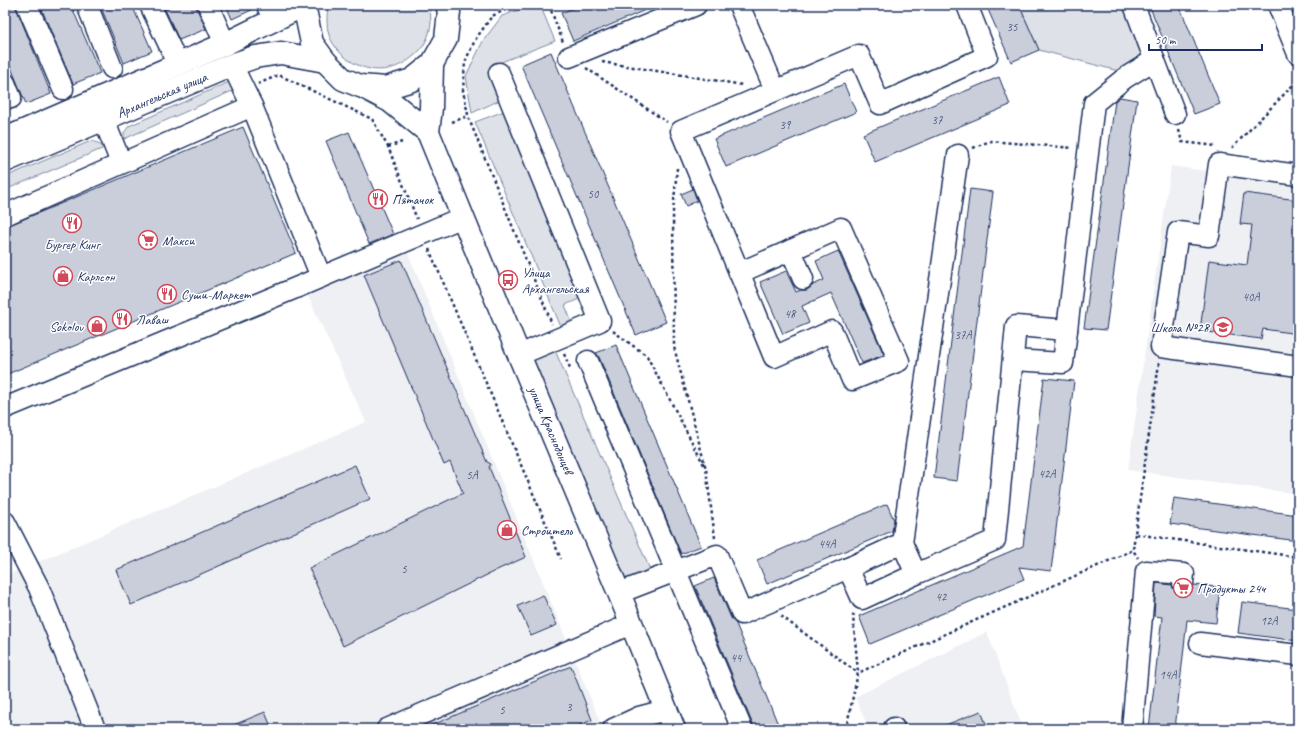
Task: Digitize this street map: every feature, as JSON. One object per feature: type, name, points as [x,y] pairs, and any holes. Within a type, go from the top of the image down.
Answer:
[{"type":"main road","name":"Архангельская улица","points":[[5,139],[225,44],[270,13],[304,5]]},
{"type":"main road","name":"улица Краснодонцев","points":[[304,5],[312,43],[325,61],[343,79],[390,102],[428,132],[670,719]]},
{"type":"main road","points":[[360,86],[386,88],[412,80],[432,64],[446,39],[453,7]]},
{"type":"main road","name":"Архангельская улица","points":[[5,161],[232,65],[255,58],[281,54],[325,61]]},
{"type":"main road","name":"улица Краснодонцев","points":[[428,132],[431,108],[432,64]]},
{"type":"lane","points":[[27,5],[63,89]]},
{"type":"lane","points":[[87,5],[112,68]]},
{"type":"lane","points":[[150,5],[178,64]]},
{"type":"lane","points":[[208,5],[225,44]]},
{"type":"lane","points":[[569,57],[696,5]]},
{"type":"lane","points":[[739,5],[775,90]]},
{"type":"lane","points":[[740,274],[841,228],[899,361],[852,380],[832,331],[774,357],[681,131],[859,55],[880,104],[987,56],[967,5]]},
{"type":"lane","points":[[1134,5],[1175,114]]},
{"type":"lane","points":[[1278,5],[1298,54]]},
{"type":"lane","points":[[1013,360],[1063,363],[1094,103],[1126,78],[1154,60]]},
{"type":"lane","points":[[232,65],[252,106],[321,277]]},
{"type":"lane","points":[[499,74],[503,105],[600,321],[520,355]]},
{"type":"lane","points":[[5,215],[252,106]]},
{"type":"lane","points":[[104,120],[121,163]]},
{"type":"lane","points":[[916,574],[902,543],[958,155]]},
{"type":"lane","points":[[1298,175],[1219,164],[1209,236],[1178,232],[1161,347],[1298,366]]},
{"type":"lane","points":[[5,408],[463,217]]},
{"type":"lane","points":[[791,250],[803,279]]},
{"type":"lane","points":[[848,568],[862,599],[995,540],[1016,326],[1068,330]]},
{"type":"lane","points":[[588,361],[742,729]]},
{"type":"lane","points":[[5,522],[39,588],[95,729]]},
{"type":"lane","points":[[619,593],[717,555],[742,614],[902,543]]},
{"type":"lane","points":[[1132,729],[1146,571],[1184,574],[1184,583]]},
{"type":"lane","points":[[387,729],[631,624]]},
{"type":"lane","points":[[1200,643],[1298,655]]},
{"type":"lane","points":[[613,729],[670,719]]},
{"type":"path","points":[[511,5],[512,7],[517,5]]},
{"type":"path","points":[[549,5],[569,57],[681,131]]},
{"type":"path","points":[[600,62],[745,86]]},
{"type":"path","points":[[279,75],[372,119],[388,147],[423,234],[561,559]]},
{"type":"path","points":[[1239,149],[1231,148],[1295,82]]},
{"type":"path","points":[[1175,114],[1182,142],[1217,147]]},
{"type":"path","points":[[452,122],[468,116]]},
{"type":"path","points":[[958,155],[990,141],[1089,150]]},
{"type":"path","points":[[388,147],[402,142]]},
{"type":"path","points":[[678,161],[673,212],[674,347],[706,469],[717,555]]},
{"type":"path","points":[[600,321],[647,356],[706,469]]},
{"type":"path","points":[[1146,571],[1133,550],[1161,347]]},
{"type":"path","points":[[1135,534],[1298,557]]},
{"type":"path","points":[[858,673],[1133,550]]},
{"type":"path","points":[[846,729],[858,673],[853,616],[862,599]]},
{"type":"path","points":[[764,604],[858,673]]},
{"type":"shaded area","points":[[328,5],[430,5],[431,23],[426,41],[421,49],[406,62],[388,69],[370,69],[361,67],[338,51],[329,35],[327,28]]},
{"type":"shaded area","points":[[533,5],[540,5],[555,41],[491,66],[502,99],[472,113],[466,76],[483,41],[502,16]]},
{"type":"shaded area","points":[[1019,5],[1128,5],[1148,58],[1122,72],[1039,50]]},
{"type":"shaded area","points":[[229,82],[239,88],[124,139],[124,133],[129,126]]},
{"type":"shaded area","points":[[507,110],[584,297],[565,305],[572,323],[561,327],[475,122]]},
{"type":"shaded area","points":[[91,141],[98,143],[104,148],[5,190],[5,177]]},
{"type":"shaded area","name":"Школа №28","points":[[1171,166],[1298,184],[1298,494],[1128,470]]},
{"type":"shaded area","points":[[408,253],[603,729],[5,729],[5,576],[366,422],[308,296]]},
{"type":"shaded area","points":[[554,348],[651,572],[626,582],[533,358]]},
{"type":"shaded area","points":[[987,632],[1023,729],[869,729],[855,697]]},
{"type":"building","points":[[15,5],[51,94],[26,104],[5,53],[5,9]]},
{"type":"building","points":[[40,5],[71,5],[100,73],[73,84]]},
{"type":"building","points":[[100,5],[132,5],[152,51],[124,63]]},
{"type":"building","points":[[163,5],[195,5],[206,29],[179,40]]},
{"type":"building","points":[[226,5],[256,5],[256,8],[232,19]]},
{"type":"building","points":[[581,5],[657,5],[573,41],[561,13]]},
{"type":"building","points":[[986,5],[1019,5],[1039,50],[1011,62]]},
{"type":"building","points":[[1149,5],[1179,5],[1220,104],[1194,114]]},
{"type":"building","points":[[551,52],[666,322],[636,335],[521,65]]},
{"type":"building","points":[[999,77],[1010,105],[875,162],[863,134]]},
{"type":"building","points":[[844,84],[856,112],[726,167],[714,139]]},
{"type":"building","points":[[1120,97],[1137,100],[1106,330],[1084,328],[1115,101]]},
{"type":"building","name":"Макси","points":[[243,127],[296,253],[5,375],[5,227]]},
{"type":"building","points":[[349,132],[393,234],[369,244],[326,141]]},
{"type":"building","points":[[693,189],[697,201],[686,206],[681,194]]},
{"type":"building","points":[[970,189],[993,192],[957,481],[934,478]]},
{"type":"building","points":[[1244,193],[1298,200],[1298,334],[1263,329],[1261,339],[1200,331],[1209,260],[1247,265],[1252,225],[1240,224]]},
{"type":"building","points":[[838,251],[884,355],[862,363],[831,293],[802,306],[809,323],[783,334],[760,282],[786,271],[796,292],[807,290],[813,285],[824,280],[816,261]]},
{"type":"building","points":[[401,260],[487,462],[491,464],[489,467],[526,557],[343,646],[309,568],[463,493],[450,462],[444,465],[364,275]]},
{"type":"building","points":[[616,345],[701,546],[681,554],[599,357],[596,353]]},
{"type":"building","points":[[1044,378],[1074,381],[1051,571],[1019,567],[1024,579],[870,644],[859,616],[1023,546]]},
{"type":"building","points":[[355,465],[370,499],[131,605],[116,570]]},
{"type":"building","points":[[1174,498],[1298,515],[1298,541],[1170,524]]},
{"type":"building","points":[[887,504],[894,520],[892,531],[767,584],[757,560]]},
{"type":"building","points":[[714,578],[731,618],[736,624],[780,729],[753,729],[753,725],[695,586]]},
{"type":"building","points":[[1156,583],[1172,585],[1176,592],[1182,594],[1188,593],[1192,590],[1194,585],[1220,587],[1216,623],[1187,620],[1175,729],[1149,729],[1162,617],[1154,616]]},
{"type":"building","points":[[543,595],[557,625],[531,636],[518,606]]},
{"type":"building","points":[[1242,602],[1298,609],[1298,641],[1238,633]]},
{"type":"building","points":[[571,666],[592,720],[570,729],[423,729]]},
{"type":"building","points":[[981,711],[988,729],[938,729],[938,728]]},
{"type":"building","points":[[265,712],[272,729],[224,729]]},
{"type":"place","name":"Пятачок","points":[[378,199]]},
{"type":"place","name":"Бургер Кинг","points":[[72,223]]},
{"type":"place","name":"Макси","points":[[148,240]]},
{"type":"place","name":"Карлсон","points":[[63,276]]},
{"type":"place","name":"Улица Архангельская","points":[[508,280]]},
{"type":"place","name":"Суши-Маркет","points":[[167,294]]},
{"type":"place","name":"Лаваш","points":[[122,319]]},
{"type":"place","name":"Sokolov","points":[[97,326]]},
{"type":"place","name":"Школа №28","points":[[1223,327]]},
{"type":"place","name":"Строитель","points":[[507,530]]},
{"type":"place","name":"Продукты 24ч","points":[[1183,588]]}]
